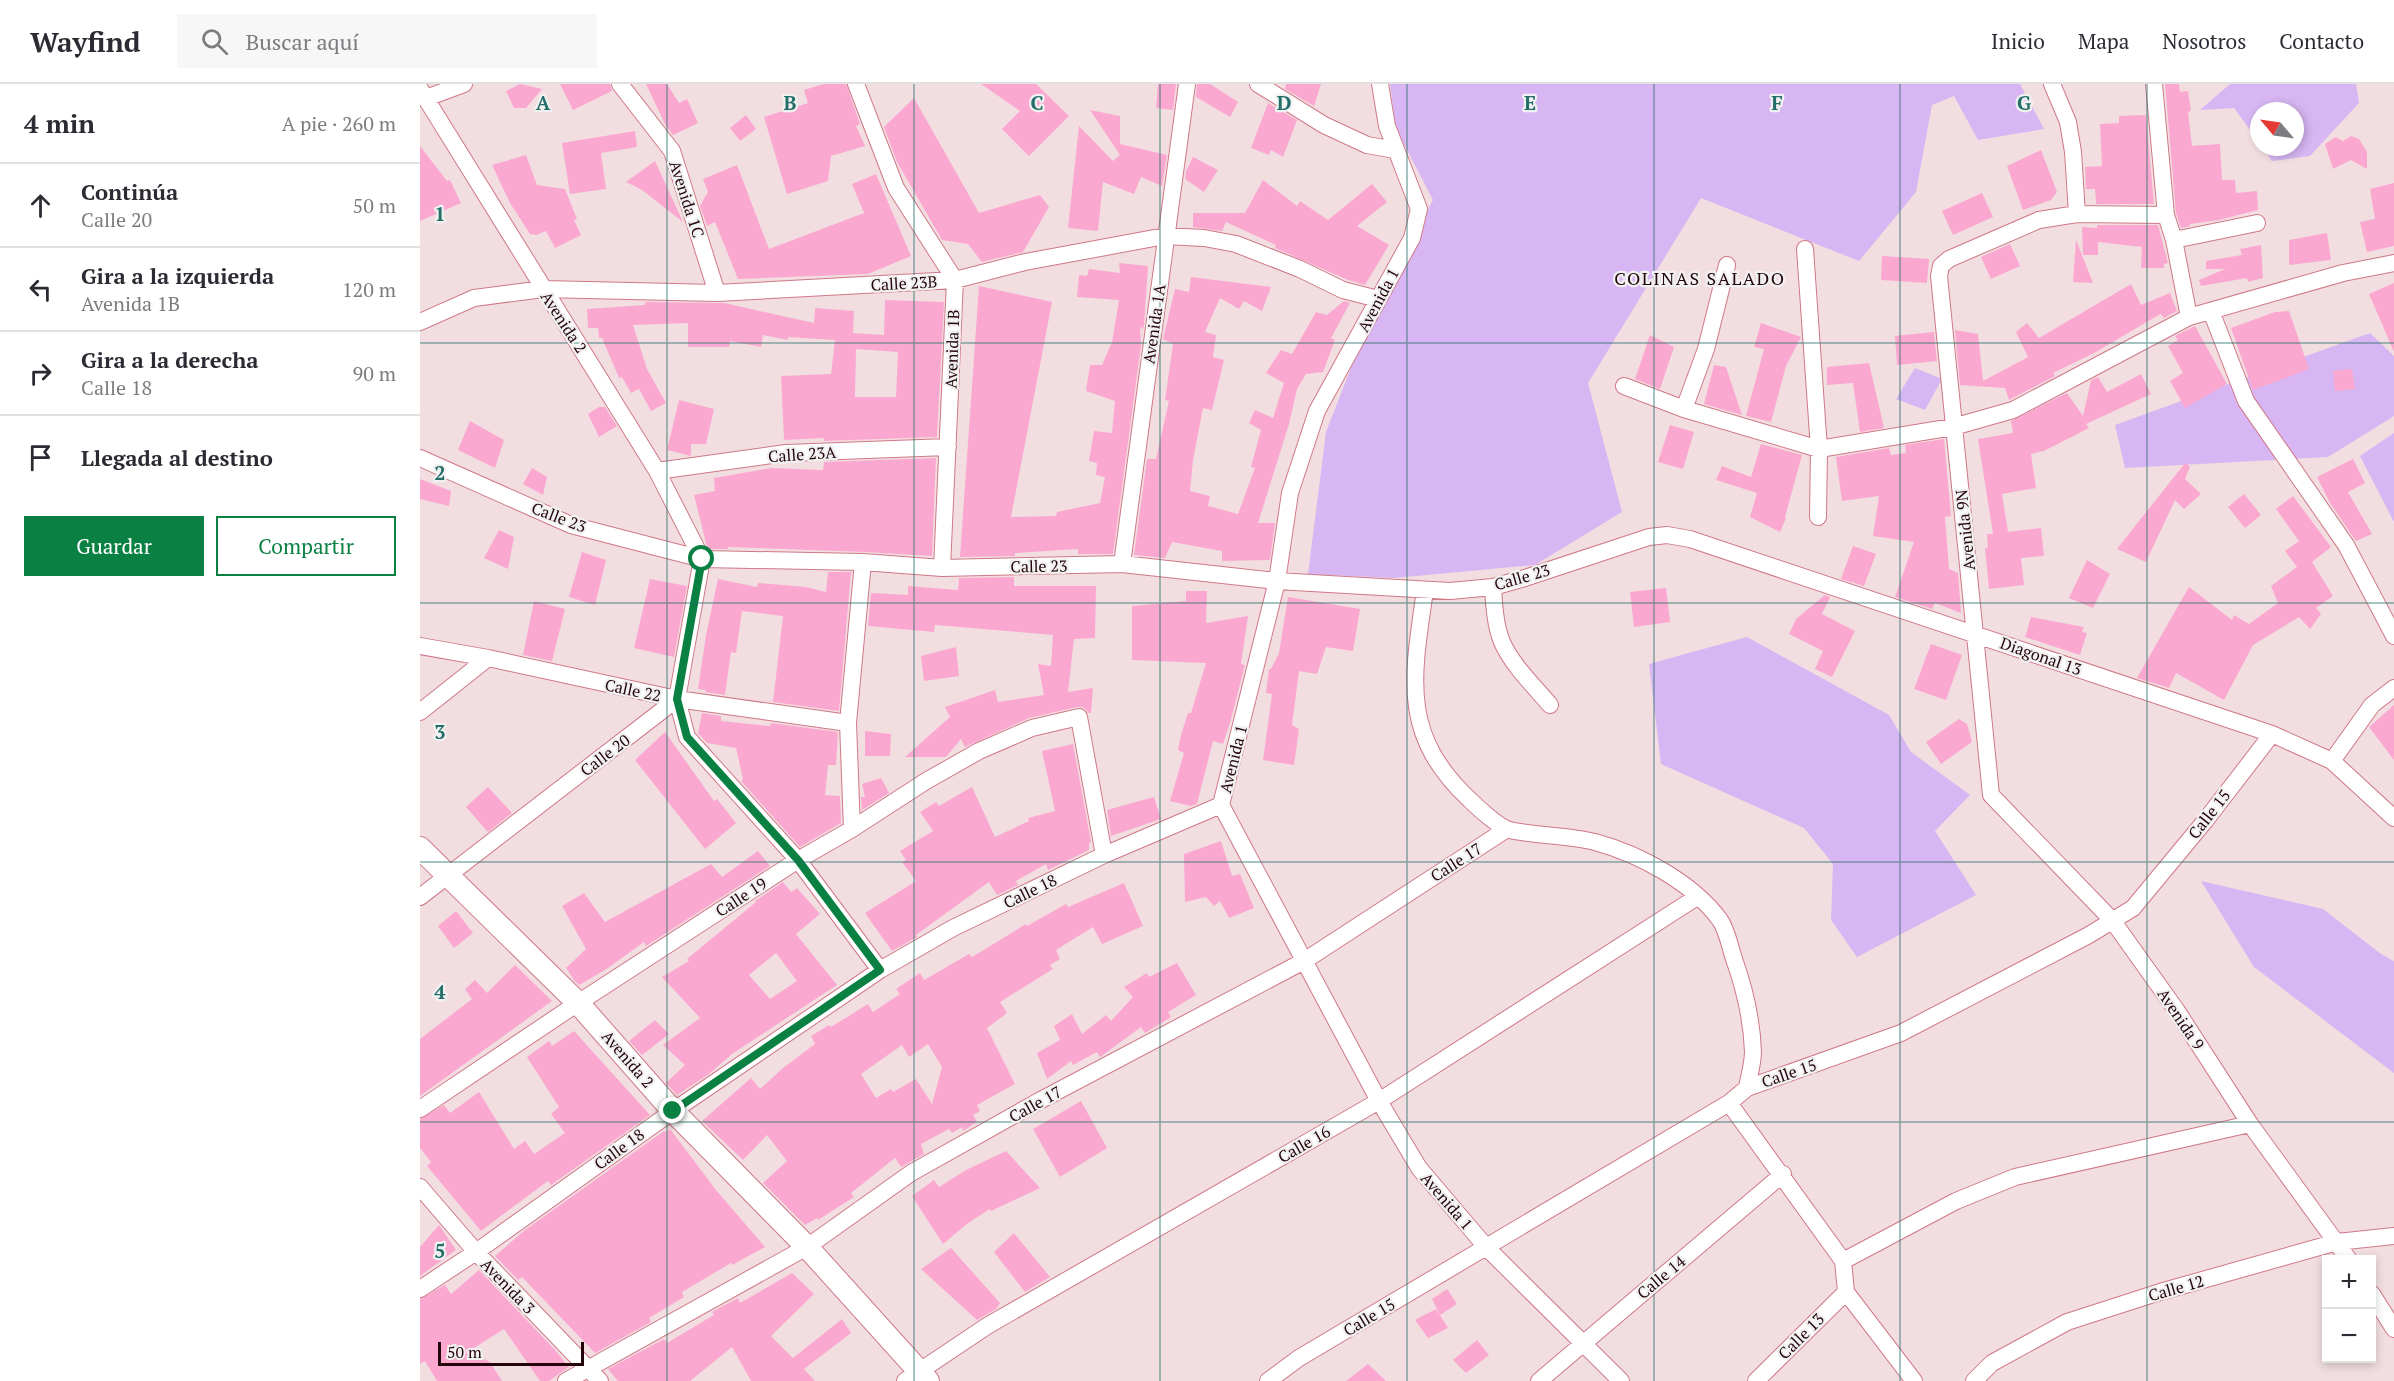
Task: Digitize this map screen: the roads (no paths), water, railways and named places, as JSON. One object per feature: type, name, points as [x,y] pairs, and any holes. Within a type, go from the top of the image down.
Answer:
[{"type":"street","points":[[423,94],[464,84]]},
{"type":"street","name":"Avenida 1C","points":[[620,84],[672,151],[717,293]]},
{"type":"street","points":[[856,84],[896,189],[955,280]]},
{"type":"street","name":"Avenida 1A","points":[[1122,564],[1187,84]]},
{"type":"street","points":[[1258,84],[1324,125],[1367,145],[1395,150]]},
{"type":"street","name":"Avenida 1","points":[[1380,84],[1387,126],[1419,209],[1412,238],[1317,411],[1290,494],[1276,581],[1221,805],[1379,1101],[1419,1168],[1487,1248],[1584,1342],[1620,1381]]},
{"type":"street","points":[[2052,84],[2068,122],[2073,152],[2077,214],[2166,216]]},
{"type":"street","points":[[2154,84],[2166,216],[2174,240],[2189,317]]},
{"type":"street","name":"Avenida 2","points":[[423,94],[657,471],[702,559]]},
{"type":"street","name":"Avenida 9N","points":[[1991,795],[1939,276],[1941,266],[1949,259],[2039,220],[2077,214]]},
{"type":"street","points":[[2174,240],[2258,224]]},
{"type":"street","name":"Calle 23B","points":[[420,322],[474,298],[543,289],[717,293],[955,280],[1025,262],[1165,236],[1204,238],[1236,244],[1300,269],[1343,290],[1378,299]]},
{"type":"street","points":[[1805,249],[1819,449],[1818,517]]},
{"type":"street","points":[[1624,386],[1684,409],[1819,449],[1953,427],[2013,410],[2189,317],[2343,273],[2394,263]]},
{"type":"street","points":[[1684,409],[1706,349],[1726,265]]},
{"type":"street","name":"Avenida 1B","points":[[942,568],[955,280]]},
{"type":"street","points":[[2211,311],[2246,401],[2346,545],[2394,636]]},
{"type":"street","name":"Calle 23A","points":[[657,471],[786,453],[948,447]]},
{"type":"street","name":"Calle 23","points":[[420,458],[570,525],[702,559],[863,562],[942,568],[1122,564],[1276,581],[1450,591],[1493,587],[1649,537],[1667,535]]},
{"type":"street","name":"Diagonal 13","points":[[1667,535],[1690,538],[2272,734],[2332,761],[2394,818]]},
{"type":"street","points":[[702,559],[677,699],[687,737],[798,860],[880,970]]},
{"type":"street","points":[[852,829],[848,723],[863,562]]},
{"type":"street","points":[[1493,587],[1494,606],[1502,642],[1518,666],[1550,705]]},
{"type":"street","points":[[1425,590],[1414,691],[1417,712],[1426,742],[1448,779],[1507,830],[1594,842],[1634,855],[1658,867],[1697,897],[1721,921],[1737,968],[1753,1053],[1747,1088]]},
{"type":"street","name":"Calle 22","points":[[420,646],[488,658],[677,699],[848,723]]},
{"type":"street","points":[[420,712],[488,658]]},
{"type":"street","points":[[2332,761],[2372,705],[2394,688]]},
{"type":"street","name":"Calle 20","points":[[420,897],[677,699]]},
{"type":"street","name":"Calle 19","points":[[420,1109],[578,1003],[926,780],[979,751],[1032,728],[1079,717],[1104,855]]},
{"type":"street","name":"Calle 15","points":[[1268,1381],[1299,1359],[1729,1103],[1747,1088],[1901,1034],[2089,935],[2133,908],[2205,821],[2272,734]]},
{"type":"street","name":"Avenida 9","points":[[1991,795],[2112,920],[2177,1011],[2250,1124],[2346,1255]]},
{"type":"street","name":"Calle 18","points":[[420,1289],[476,1252],[673,1111],[880,970],[953,928],[1104,855],[1221,805]]},
{"type":"street","name":"Calle 17","points":[[566,1381],[807,1247],[911,1173],[1039,1101],[1304,961],[1507,830]]},
{"type":"street","name":"Avenida 2","points":[[420,848],[578,1003],[673,1111],[807,1247],[917,1378]]},
{"type":"street","name":"Calle 16","points":[[917,1378],[987,1326],[1379,1101],[1697,897]]},
{"type":"street","points":[[1729,1103],[1783,1174],[1843,1261],[1846,1292],[1914,1381]]},
{"type":"street","points":[[1843,1261],[1956,1201],[2015,1177],[2250,1124]]},
{"type":"street","name":"Calle 14","points":[[1539,1381],[1783,1174]]},
{"type":"street","name":"Avenida 3","points":[[420,1187],[476,1252],[600,1381]]},
{"type":"street","name":"Calle 12","points":[[1974,1381],[1992,1363],[2067,1322],[2160,1292],[2337,1242],[2394,1236]]},
{"type":"street","name":"Calle 13","points":[[1756,1381],[1846,1292]]},
{"type":"street","points":[[2376,1300],[2394,1329]]},
{"type":"district","name":"COLINAS SALADO","points":[[1700,279]]}]
